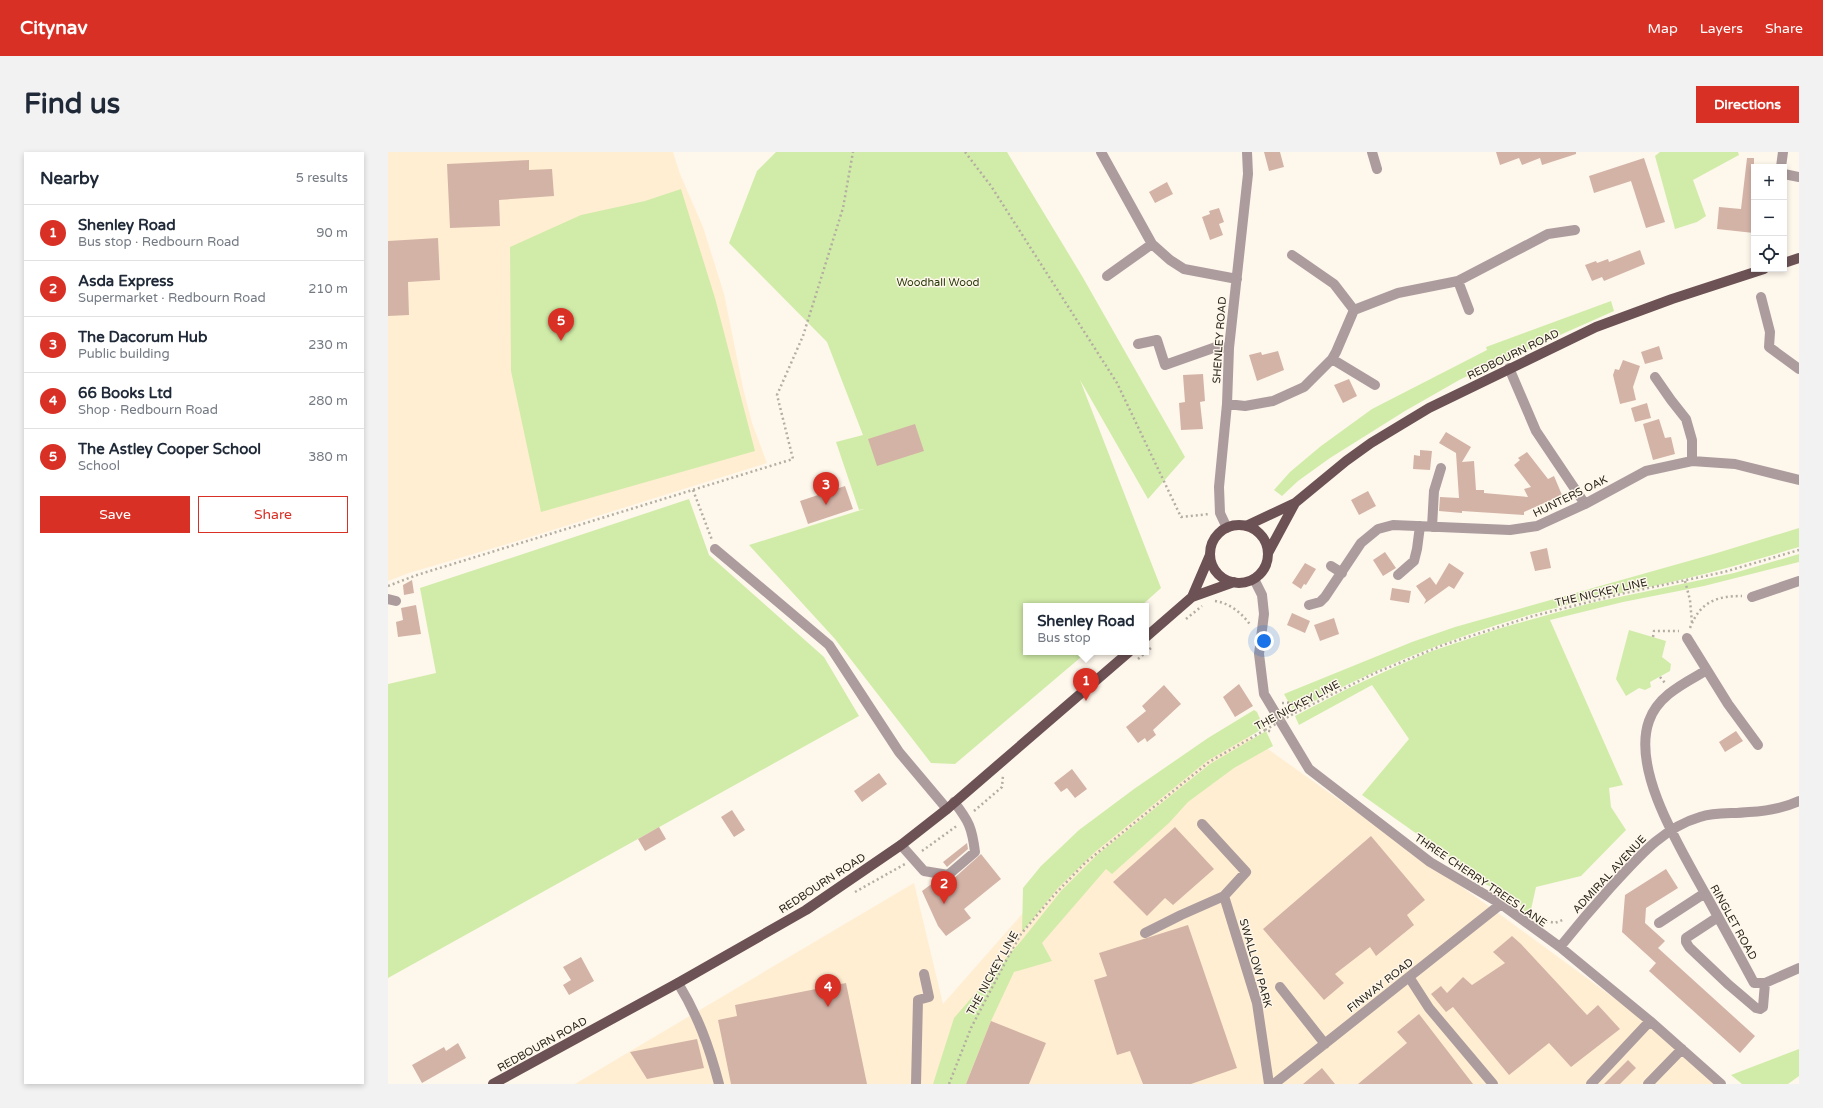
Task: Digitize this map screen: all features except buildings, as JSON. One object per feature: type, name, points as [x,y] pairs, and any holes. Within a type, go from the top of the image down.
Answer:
[{"type":"main road","points":[[1787,262],[1799,258]]},
{"type":"main road","name":"REDBOURN ROAD","points":[[1246,526],[1295,503],[1346,461],[1371,443],[1429,408],[1509,368],[1596,327],[1672,298],[1754,272]]},
{"type":"main road","name":"REDBOURN ROAD","points":[[1268,553],[1295,503]]},
{"type":"main road","points":[[1149,634],[1192,597],[1234,582],[1246,582],[1261,574],[1265,567],[1268,553],[1262,536],[1255,530],[1246,526],[1233,526],[1227,528],[1214,539],[1210,555],[1192,597]]},
{"type":"main road","points":[[1210,555],[1212,564],[1216,571],[1222,577],[1234,582]]},
{"type":"main road","name":"REDBOURN ROAD","points":[[493,1084],[505,1081],[806,910],[901,845],[1125,655]]},
{"type":"street","points":[[1101,152],[1152,244],[1170,260],[1184,269],[1237,279]]},
{"type":"street","name":"SHENLEY ROAD","points":[[1227,528],[1220,513],[1219,487],[1227,404],[1229,348],[1248,174],[1247,152]]},
{"type":"street","points":[[1372,152],[1377,169]]},
{"type":"street","points":[[1781,164],[1783,152]]},
{"type":"street","points":[[1787,175],[1799,177]]},
{"type":"street","points":[[1227,404],[1246,406],[1273,402],[1304,387],[1332,359],[1354,310],[1398,293],[1458,281],[1548,234],[1575,230]]},
{"type":"street","points":[[1107,276],[1152,244]]},
{"type":"street","points":[[1292,255],[1334,284],[1354,310]]},
{"type":"street","points":[[1458,281],[1469,310]]},
{"type":"street","points":[[1761,297],[1770,332],[1769,347],[1799,369]]},
{"type":"street","points":[[1138,344],[1157,340],[1165,365],[1216,347],[1229,348]]},
{"type":"street","points":[[1332,359],[1375,385]]},
{"type":"street","points":[[1509,368],[1536,431],[1585,504]]},
{"type":"street","points":[[1656,377],[1670,400],[1686,419],[1692,440],[1692,462]]},
{"type":"street","name":"HUNTERS OAK","points":[[1309,605],[1320,602],[1332,587],[1361,543],[1378,529],[1393,525],[1510,530],[1537,526],[1585,504],[1646,471],[1692,462],[1734,464],[1799,480]]},
{"type":"street","points":[[1432,527],[1434,491],[1441,468]]},
{"type":"street","points":[[1398,575],[1414,561],[1420,526]]},
{"type":"street","points":[[715,549],[829,645],[899,752],[950,805],[967,818],[973,832],[975,852],[948,875],[924,871],[901,845]]},
{"type":"street","points":[[1331,566],[1342,572]]},
{"type":"street","name":"THREE CHERRY TREES LANE","points":[[1254,579],[1262,595],[1264,614],[1259,654],[1264,694],[1309,769],[1430,862],[1501,904],[1560,948],[1650,1021],[1721,1084]]},
{"type":"street","points":[[1752,597],[1799,581]]},
{"type":"street","points":[[1688,634],[1707,670],[1728,704],[1758,745]]},
{"type":"street","name":"RINGLET ROAD","points":[[1707,670],[1664,698],[1649,719],[1645,734],[1645,750],[1648,769],[1670,830],[1754,983],[1765,983]]},
{"type":"street","name":"ADMIRAL AVENUE","points":[[1560,948],[1579,923],[1646,848],[1670,830],[1700,817],[1720,813],[1768,810],[1799,802]]},
{"type":"street","points":[[1145,933],[1224,896],[1246,872],[1202,824]]},
{"type":"street","points":[[1659,923],[1705,893]]},
{"type":"street","name":"SWALLOW PARK","points":[[1224,896],[1256,1003],[1269,1084]]},
{"type":"street","name":"FINWAY ROAD","points":[[1274,1084],[1501,904]]},
{"type":"street","points":[[1718,917],[1686,938],[1686,942],[1689,947],[1729,986],[1756,1008],[1760,1009],[1763,1007],[1765,983],[1799,968]]},
{"type":"street","points":[[916,1084],[918,1000],[929,997],[924,974]]},
{"type":"street","points":[[1409,977],[1429,1008],[1493,1084]]},
{"type":"street","points":[[678,983],[691,1004],[707,1042],[715,1083]]},
{"type":"street","points":[[1280,988],[1325,1044]]},
{"type":"street","points":[[1591,1084],[1650,1021]]},
{"type":"street","points":[[1648,1084],[1682,1049]]},
{"type":"path","points":[[388,586],[417,575],[793,459],[776,395],[803,336],[843,208],[853,152]]},
{"type":"path","points":[[965,152],[991,186],[1116,383],[1181,517],[1220,513]]},
{"type":"path","points":[[693,490],[715,549]]},
{"type":"path","name":"THE NICKEY LINE","points":[[950,1084],[971,1028],[1021,934],[1055,894],[1085,863],[1209,762],[1295,713],[1375,673],[1443,645],[1533,616],[1724,572],[1799,550]]},
{"type":"path","points":[[1685,581],[1690,600],[1692,624]]},
{"type":"path","points":[[1653,637],[1654,631],[1688,634],[1695,616],[1706,604],[1725,596],[1752,597]]},
{"type":"path","points":[[1210,600],[1220,602],[1240,613],[1261,642]]},
{"type":"path","points":[[1186,620],[1204,605]]},
{"type":"path","points":[[1149,650],[1155,644]]},
{"type":"path","points":[[1138,660],[1143,655]]},
{"type":"path","points":[[1270,704],[1319,701]]},
{"type":"path","points":[[976,808],[1002,787],[1004,773]]},
{"type":"path","points":[[922,851],[954,828]]},
{"type":"path","points":[[1545,921],[1555,923],[1565,919]]},
{"type":"shaded area","points":[[388,152],[673,152],[680,174],[703,227],[724,294],[743,388],[752,423],[767,463],[524,539],[409,573],[388,581]]},
{"type":"shaded area","points":[[1234,725],[1487,905],[1704,1064],[1726,1084],[575,1084],[914,883],[943,1004],[1037,897]]},
{"type":"green space","name":"Woodhall Wood","points":[[776,152],[1007,152],[1082,276],[1185,457],[1148,499],[1080,380],[1161,588],[1144,603],[1023,603],[1023,655],[1083,655],[955,764],[931,763],[835,639],[749,545],[864,509],[859,510],[836,442],[863,435],[827,342],[729,243],[757,171]]},
{"type":"green space","points":[[1660,152],[1738,152],[1739,155],[1693,180],[1706,216],[1697,222],[1675,229],[1655,156]]},
{"type":"green space","points":[[681,189],[715,298],[755,451],[541,512],[511,371],[510,247],[581,215],[645,201]]},
{"type":"green space","points":[[1611,301],[1614,311],[1461,379],[1405,411],[1330,458],[1298,481],[1282,496],[1274,490],[1290,472],[1321,446],[1372,409],[1487,350],[1486,347]]},
{"type":"green space","points":[[689,499],[709,555],[824,657],[859,716],[388,978],[388,684],[436,673],[420,588]]},
{"type":"green space","points":[[1799,528],[1799,547],[1702,575],[1568,605],[1498,624],[1408,657],[1350,683],[1294,712],[1284,694],[1412,642],[1455,627],[1717,553]]},
{"type":"green space","points":[[1799,554],[1799,562],[1704,586],[1623,602],[1550,620],[1623,785],[1609,788],[1611,807],[1626,830],[1581,876],[1536,887],[1530,914],[1524,911],[1521,905],[1501,891],[1487,885],[1362,795],[1409,739],[1372,685],[1299,725],[1295,716],[1349,688],[1432,651],[1501,628],[1591,603],[1734,573]]},
{"type":"green space","points":[[1629,630],[1666,641],[1662,657],[1671,664],[1670,671],[1650,682],[1651,687],[1645,690],[1639,688],[1626,696],[1616,679]]},
{"type":"green space","points":[[1254,710],[1257,712],[1264,728],[1207,761],[1095,852],[1058,888],[1022,932],[1023,888],[1041,866],[1079,830],[1134,789],[1208,738]]},
{"type":"green space","points":[[1266,731],[1273,746],[1234,768],[1188,802],[1169,823],[1112,874],[1106,869],[1042,943],[1052,961],[1014,972],[991,1021],[966,1084],[933,1084],[954,1018],[1022,940],[1061,891],[1097,855],[1210,764]]},
{"type":"green space","points":[[1799,1049],[1799,1076],[1788,1084],[1742,1084],[1731,1075]]},
{"type":"place","name":"The Astley Cooper School","points":[[561,341]]},
{"type":"place","name":"The Dacorum Hub","points":[[826,505]]},
{"type":"place","name":"Shenley Road","points":[[1086,701]]},
{"type":"place","name":"Asda Express","points":[[944,904]]},
{"type":"place","name":"66 Books Ltd","points":[[828,1007]]}]
